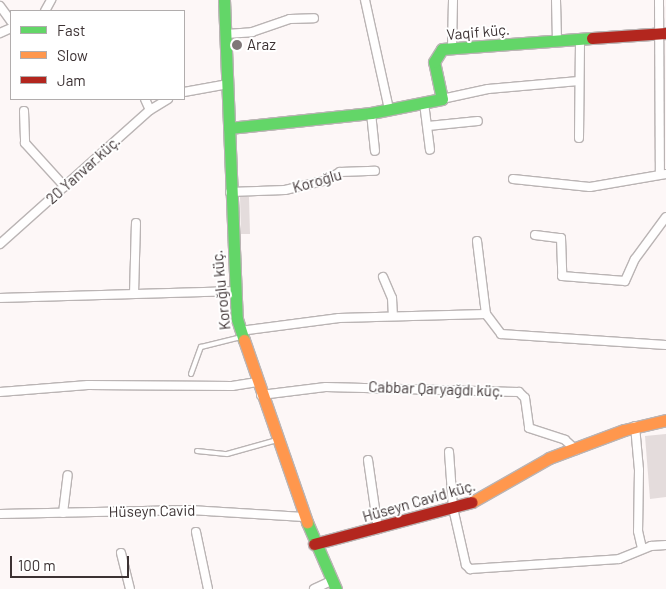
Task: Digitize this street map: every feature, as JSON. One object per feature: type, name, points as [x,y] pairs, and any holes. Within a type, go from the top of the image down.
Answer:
[{"type":"street","points":[[8,0],[0,7],[10,20]]},
{"type":"street","name":"Koroğlu küç.","points":[[224,0],[234,291],[240,334],[314,544],[334,585]]},
{"type":"street","points":[[365,0],[389,109]]},
{"type":"street","points":[[452,0],[452,48]]},
{"type":"street","points":[[556,0],[557,41]]},
{"type":"street","points":[[513,179],[590,187],[663,174],[662,33],[659,0]]},
{"type":"street","points":[[226,34],[252,32],[290,19],[314,18]]},
{"type":"street","name":"Vaqif küç.","points":[[442,99],[435,55],[452,48],[662,33]]},
{"type":"street","points":[[579,138],[580,39]]},
{"type":"street","points":[[228,128],[371,113],[488,89],[579,81]]},
{"type":"street","points":[[185,92],[228,84]]},
{"type":"street","points":[[145,100],[150,110]]},
{"type":"street","name":"20 Yanvar küç.","points":[[0,244],[150,110],[166,100]]},
{"type":"street","points":[[424,103],[430,150]]},
{"type":"street","points":[[24,111],[26,143],[65,187]]},
{"type":"street","points":[[371,113],[375,151]]},
{"type":"street","points":[[428,126],[478,121]]},
{"type":"street","name":"Koroğlu","points":[[230,192],[285,190],[327,180],[340,172],[375,171]]},
{"type":"street","points":[[535,235],[561,238],[562,276],[625,281],[635,259],[666,217]]},
{"type":"street","points":[[134,294],[136,224]]},
{"type":"street","points":[[477,241],[486,314],[505,336],[666,345]]},
{"type":"street","points":[[383,277],[392,298],[393,315]]},
{"type":"street","points":[[0,298],[234,291]]},
{"type":"street","points":[[240,334],[393,315],[486,314]]},
{"type":"street","points":[[0,392],[88,385],[232,386],[256,382]]},
{"type":"street","name":"Cabbar Qaryağdı küç.","points":[[261,395],[326,387],[519,392],[525,398],[529,428],[565,440],[576,450]]},
{"type":"street","name":"Hüseyn Cavid küç.","points":[[314,544],[378,530],[480,500],[549,458],[576,450],[635,426],[666,420]]},
{"type":"street","points":[[635,426],[639,470],[638,531],[642,549]]},
{"type":"street","points":[[449,452],[453,508],[466,565],[476,570],[619,559],[642,549],[666,545]]},
{"type":"street","points":[[368,460],[378,530]]},
{"type":"street","points":[[63,512],[68,474]]},
{"type":"street","name":"Hüseyn Cavid","points":[[0,514],[200,510],[304,517]]},
{"type":"street","points":[[196,532],[208,589]]},
{"type":"street","points":[[122,553],[130,589]]},
{"type":"street","points":[[314,589],[334,585]]},
{"type":"lane","points":[[191,374],[201,347],[240,334]]},
{"type":"lane","points":[[197,451],[228,454],[277,440]]},
{"type":"building","points":[[240,197],[249,197],[250,234],[241,234]]},
{"type":"building","points":[[666,434],[666,497],[650,499],[645,436]]},
{"type":"traffic: fast","points":[[224,0],[237,319],[244,340]]},
{"type":"traffic: fast","points":[[229,128],[371,113],[442,99],[434,62],[442,49],[592,38]]},
{"type":"traffic: fast","points":[[307,522],[336,589]]},
{"type":"traffic: slow","points":[[244,340],[307,522]]},
{"type":"traffic: slow","points":[[472,502],[549,458],[624,430],[666,420]]},
{"type":"traffic: jam","points":[[592,38],[666,33]]},
{"type":"traffic: jam","points":[[314,544],[472,502]]},
{"type":"place","name":"Araz","points":[[237,45]]}]
